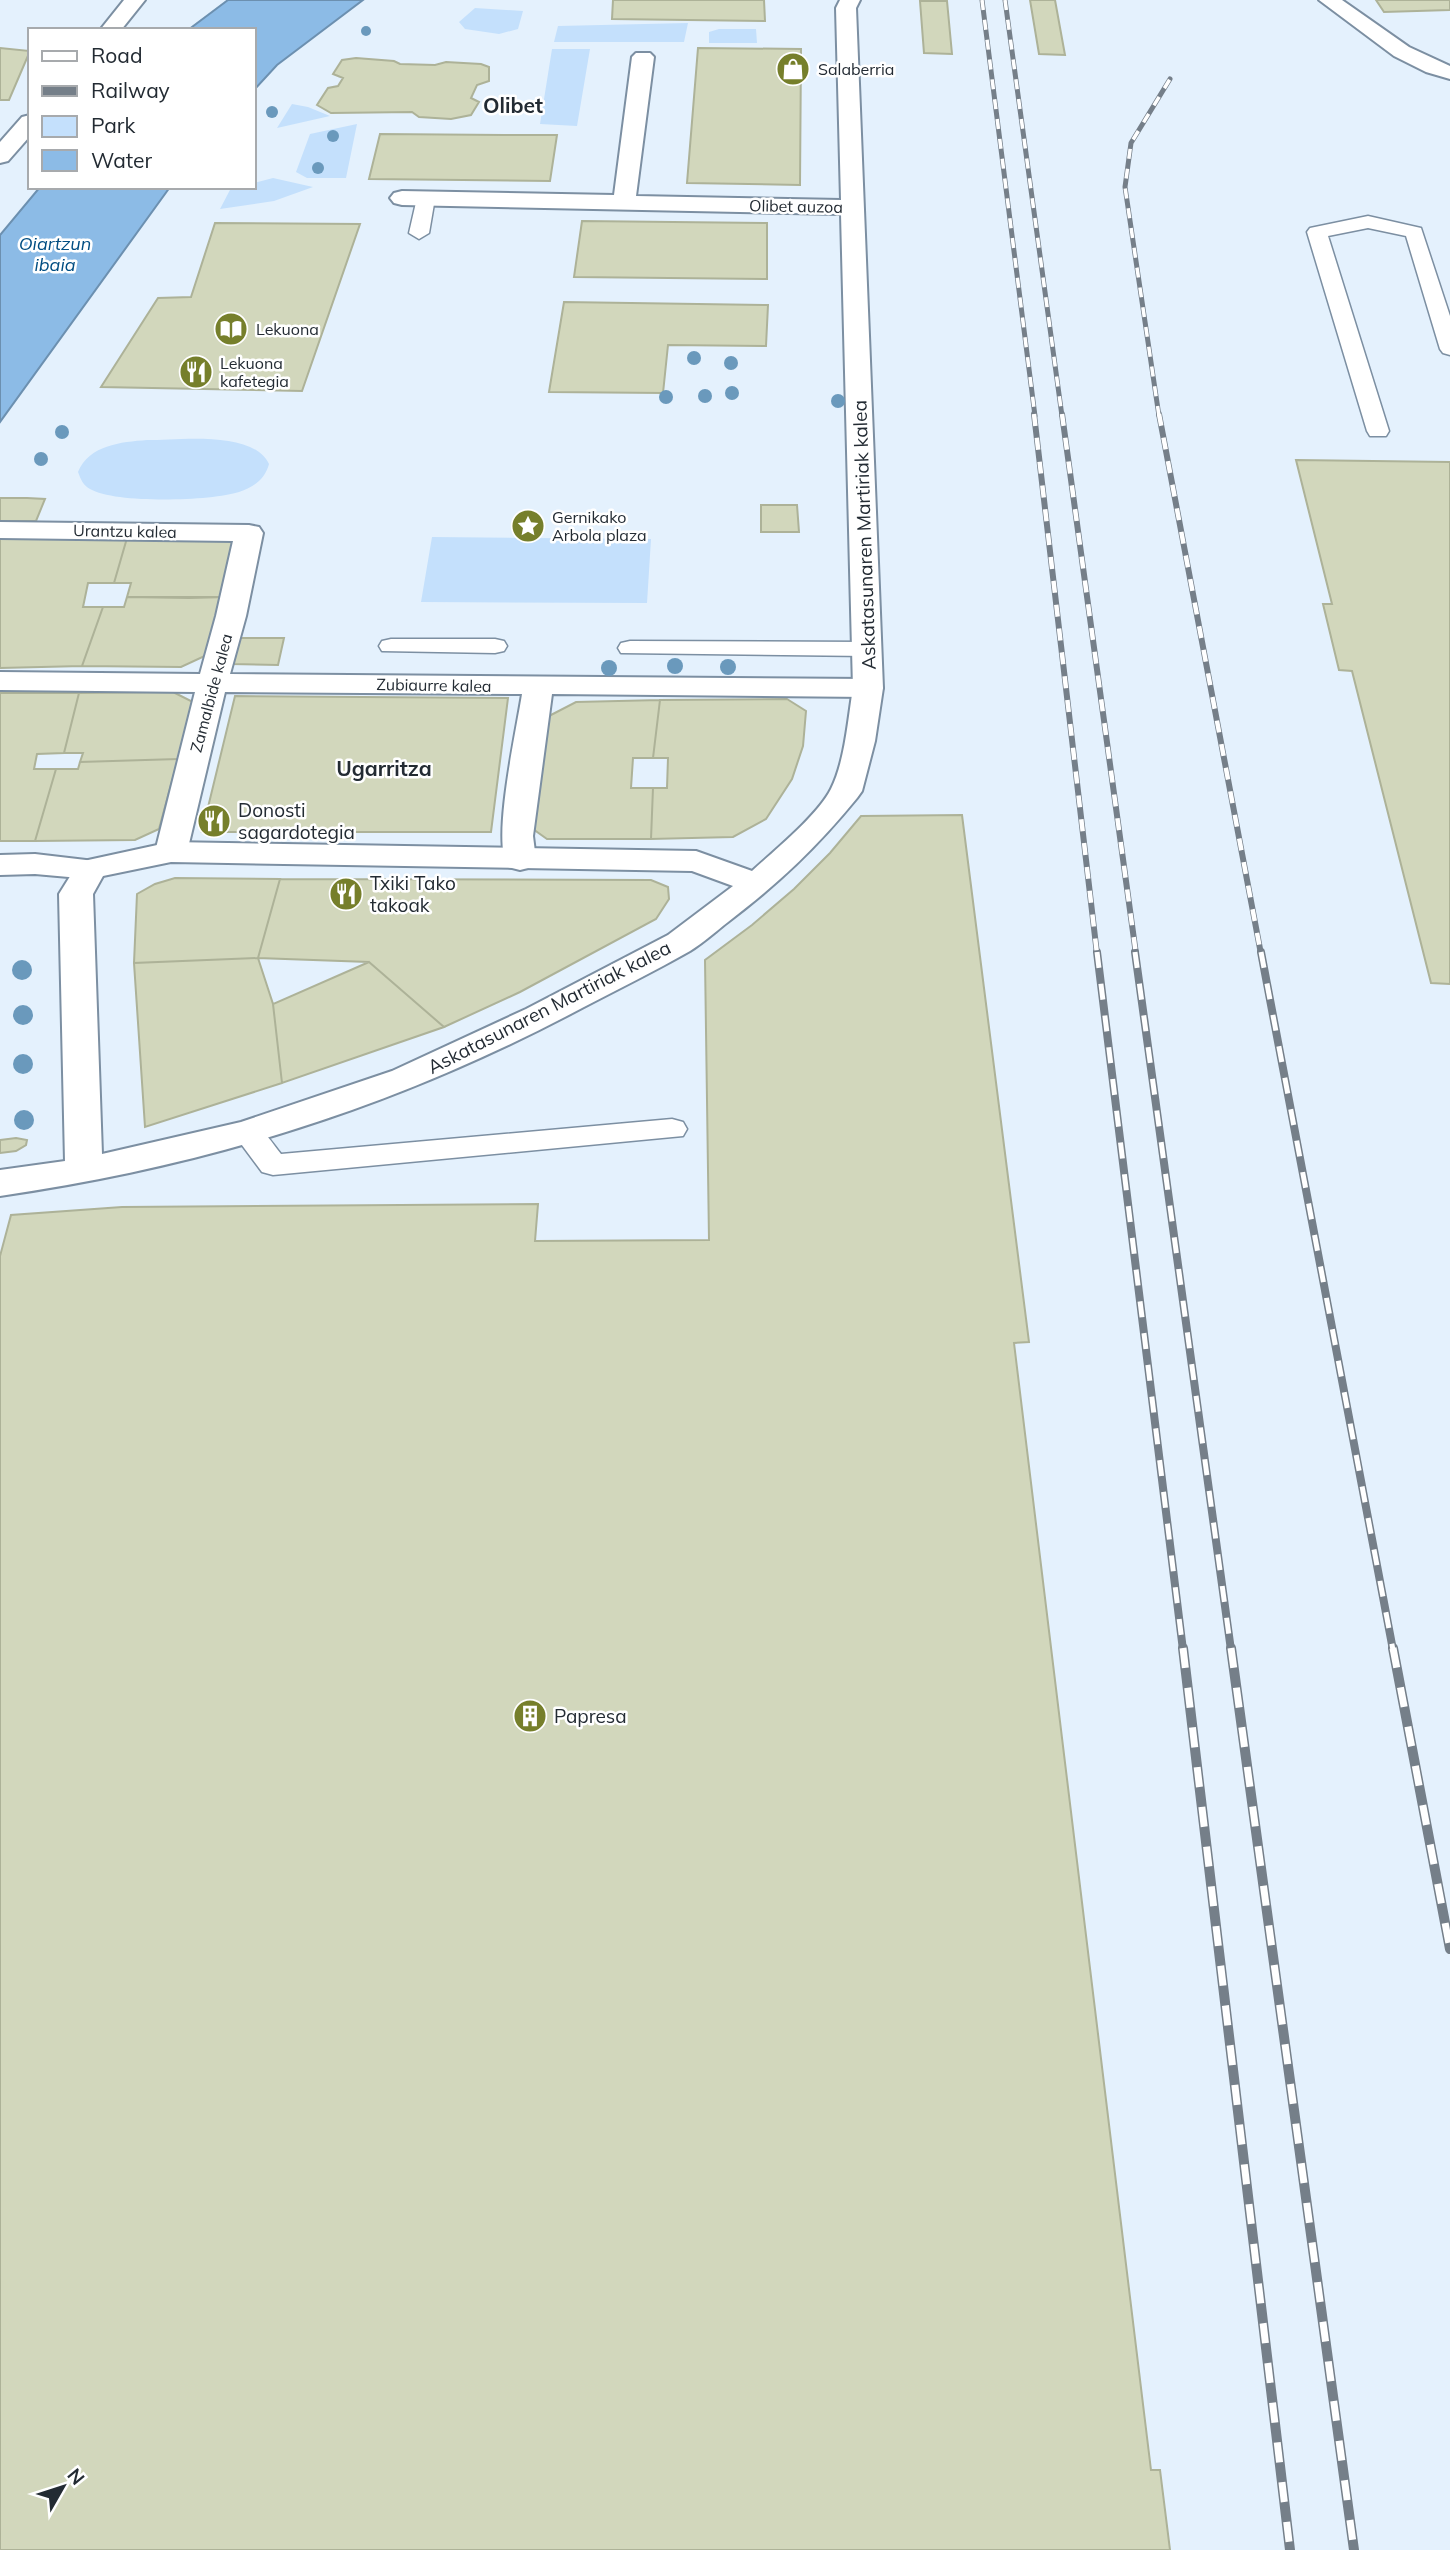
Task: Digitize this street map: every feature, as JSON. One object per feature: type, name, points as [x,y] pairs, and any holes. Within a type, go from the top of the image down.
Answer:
[{"type":"street","points":[[112,28],[135,0]]},
{"type":"street","points":[[1329,0],[1406,55],[1429,67],[1450,73]]},
{"type":"street","name":"Olibet auzoa","points":[[402,198],[853,207],[846,3]]},
{"type":"street","points":[[624,202],[643,57]]},
{"type":"street","points":[[0,156],[28,123]]},
{"type":"street","name":"Askatasunaren Martiriak kalea","points":[[0,1183],[84,1171],[248,1133],[405,1079],[538,1017],[680,942],[757,884],[809,836],[846,791],[860,741],[868,688],[853,207]]},
{"type":"street","name":"Urantzu kalea","points":[[0,530],[249,533]]},
{"type":"street","name":"Zamalbide kalea","points":[[171,852],[212,682],[232,616],[249,533]]},
{"type":"street","name":"Zubiaurre kalea","points":[[0,681],[868,688]]},
{"type":"street","points":[[520,860],[517,836],[538,686]]},
{"type":"street","points":[[0,865],[35,864],[91,869],[171,852],[696,861],[757,884]]},
{"type":"street","points":[[84,1171],[76,894],[91,869]]},
{"type":"lane","points":[[419,233],[426,198]]},
{"type":"lane","points":[[1378,431],[1317,232],[1368,222],[1414,232],[1450,349]]},
{"type":"lane","points":[[391,646],[495,646]]},
{"type":"lane","points":[[631,648],[867,649]]},
{"type":"lane","points":[[248,1133],[273,1165],[672,1129]]},
{"type":"green space","points":[[475,8],[523,11],[518,29],[499,34],[465,29],[459,22]]},
{"type":"green space","points":[[688,23],[684,42],[554,42],[558,26]]},
{"type":"green space","points":[[719,29],[756,29],[757,43],[709,43],[709,32]]},
{"type":"green space","points":[[552,49],[590,49],[577,126],[540,124]]},
{"type":"green space","points":[[292,104],[308,107],[330,116],[277,128]]},
{"type":"green space","points":[[357,124],[346,178],[307,178],[296,172],[310,134]]},
{"type":"green space","points":[[273,178],[313,187],[274,201],[220,209],[230,189],[256,189],[256,182]]},
{"type":"green space","points":[[147,440],[232,441],[261,453],[269,464],[262,478],[249,488],[208,497],[164,500],[120,497],[102,494],[82,482],[78,472],[90,456],[117,444]]},
{"type":"green space","points":[[432,537],[651,539],[647,603],[421,602]]},
{"type":"water","points":[[228,0],[363,0],[277,65],[256,88],[256,28],[191,28]]},
{"type":"water","name":"Oiartzun ibaia","points":[[38,189],[169,189],[0,422],[0,235]]},
{"type":"building","points":[[613,0],[764,0],[765,21],[612,19]]},
{"type":"building","points":[[1030,0],[1055,0],[1065,55],[1039,54]]},
{"type":"building","points":[[1376,0],[1450,0],[1450,10],[1384,12]]},
{"type":"building","points":[[920,1],[947,1],[952,54],[924,53]]},
{"type":"building","points":[[0,48],[28,51],[9,100],[0,100]]},
{"type":"building","points":[[698,48],[801,49],[800,185],[687,183]]},
{"type":"building","points":[[356,58],[394,61],[400,64],[481,64],[489,67],[489,81],[477,85],[471,98],[479,102],[471,115],[451,119],[419,117],[412,112],[331,113],[317,105],[328,88],[338,86],[343,78],[333,74],[342,60]]},
{"type":"building","points":[[380,134],[557,135],[550,181],[369,179]]},
{"type":"building","points":[[582,221],[767,223],[767,279],[574,277]]},
{"type":"building","name":"Lekuona","points":[[215,223],[360,224],[302,391],[101,387],[158,298],[191,297]]},
{"type":"building","points":[[564,302],[768,305],[766,346],[668,345],[663,393],[549,392]]},
{"type":"building","points":[[1296,460],[1450,462],[1450,984],[1431,983],[1352,671],[1339,670],[1323,604],[1332,604]]},
{"type":"building","points":[[0,498],[45,499],[36,521],[0,521]]},
{"type":"building","points":[[761,505],[797,505],[799,532],[761,532]]},
{"type":"building","points":[[0,538],[127,538],[114,583],[88,583],[83,607],[103,607],[82,666],[0,668]]},
{"type":"building","points":[[127,538],[224,538],[241,548],[227,597],[127,597],[131,583],[114,583]]},
{"type":"building","points":[[127,597],[227,597],[209,654],[181,667],[82,666],[103,607],[124,607]]},
{"type":"building","points":[[239,638],[284,638],[278,665],[232,664]]},
{"type":"building","points":[[173,692],[193,702],[178,759],[80,762],[83,753],[64,753],[79,693]]},
{"type":"building","points":[[0,693],[79,693],[64,753],[37,754],[34,769],[56,769],[35,841],[0,841]]},
{"type":"building","points":[[235,696],[508,698],[491,832],[202,832]]},
{"type":"building","points":[[787,699],[806,711],[803,746],[792,779],[766,819],[733,837],[651,839],[653,788],[667,788],[668,758],[653,758],[660,700]]},
{"type":"building","points":[[660,700],[653,758],[633,758],[631,788],[653,788],[651,839],[547,839],[533,829],[549,716],[576,702]]},
{"type":"building","points":[[178,759],[159,829],[135,840],[35,841],[56,769],[78,769],[80,762]]},
{"type":"building","name":"Papresa","points":[[962,815],[1029,1342],[1014,1343],[1151,2470],[1160,2470],[1170,2550],[0,2550],[0,1256],[11,1215],[122,1207],[538,1204],[535,1241],[709,1240],[705,960],[794,889],[830,853],[861,816]]},
{"type":"building","points":[[175,878],[280,879],[258,958],[134,963],[137,894],[155,884]]},
{"type":"building","points":[[280,879],[651,880],[668,887],[669,899],[656,919],[520,992],[444,1027],[369,962],[258,958]]},
{"type":"building","points":[[258,958],[273,1004],[282,1083],[145,1127],[134,963]]},
{"type":"building","points":[[369,962],[444,1027],[282,1083],[273,1004]]},
{"type":"building","points":[[0,1140],[27,1140],[26,1145],[16,1151],[0,1153]]},
{"type":"railway","points":[[982,0],[1035,416]]},
{"type":"railway","points":[[1005,0],[1062,416]]},
{"type":"railway","points":[[1159,416],[1125,187],[1131,143],[1170,79]]},
{"type":"railway","points":[[1034,414],[1097,954]]},
{"type":"railway","points":[[1062,414],[1136,954]]},
{"type":"railway","points":[[1159,414],[1261,954]]},
{"type":"railway","points":[[1097,952],[1183,1650]]},
{"type":"railway","points":[[1135,952],[1231,1650]]},
{"type":"railway","points":[[1261,952],[1393,1650]]},
{"type":"railway","points":[[1183,1648],[1290,2550]]},
{"type":"railway","points":[[1231,1648],[1354,2550]]},
{"type":"railway","points":[[1393,1648],[1450,1949]]},
{"type":"place","name":"Salaberria","points":[[793,69]]},
{"type":"place","name":"Lekuona","points":[[231,329]]},
{"type":"place","name":"Lekuona kafetegia","points":[[196,372]]},
{"type":"place","name":"Gernikako Arbola plaza","points":[[528,526]]},
{"type":"place","name":"Donosti sagardotegia","points":[[214,821]]},
{"type":"place","name":"Txiki Tako takoak","points":[[346,894]]},
{"type":"place","name":"Papresa","points":[[530,1716]]},
{"type":"district","name":"Olibet","points":[[513,106]]},
{"type":"district","name":"Ugarritza","points":[[384,769]]}]
